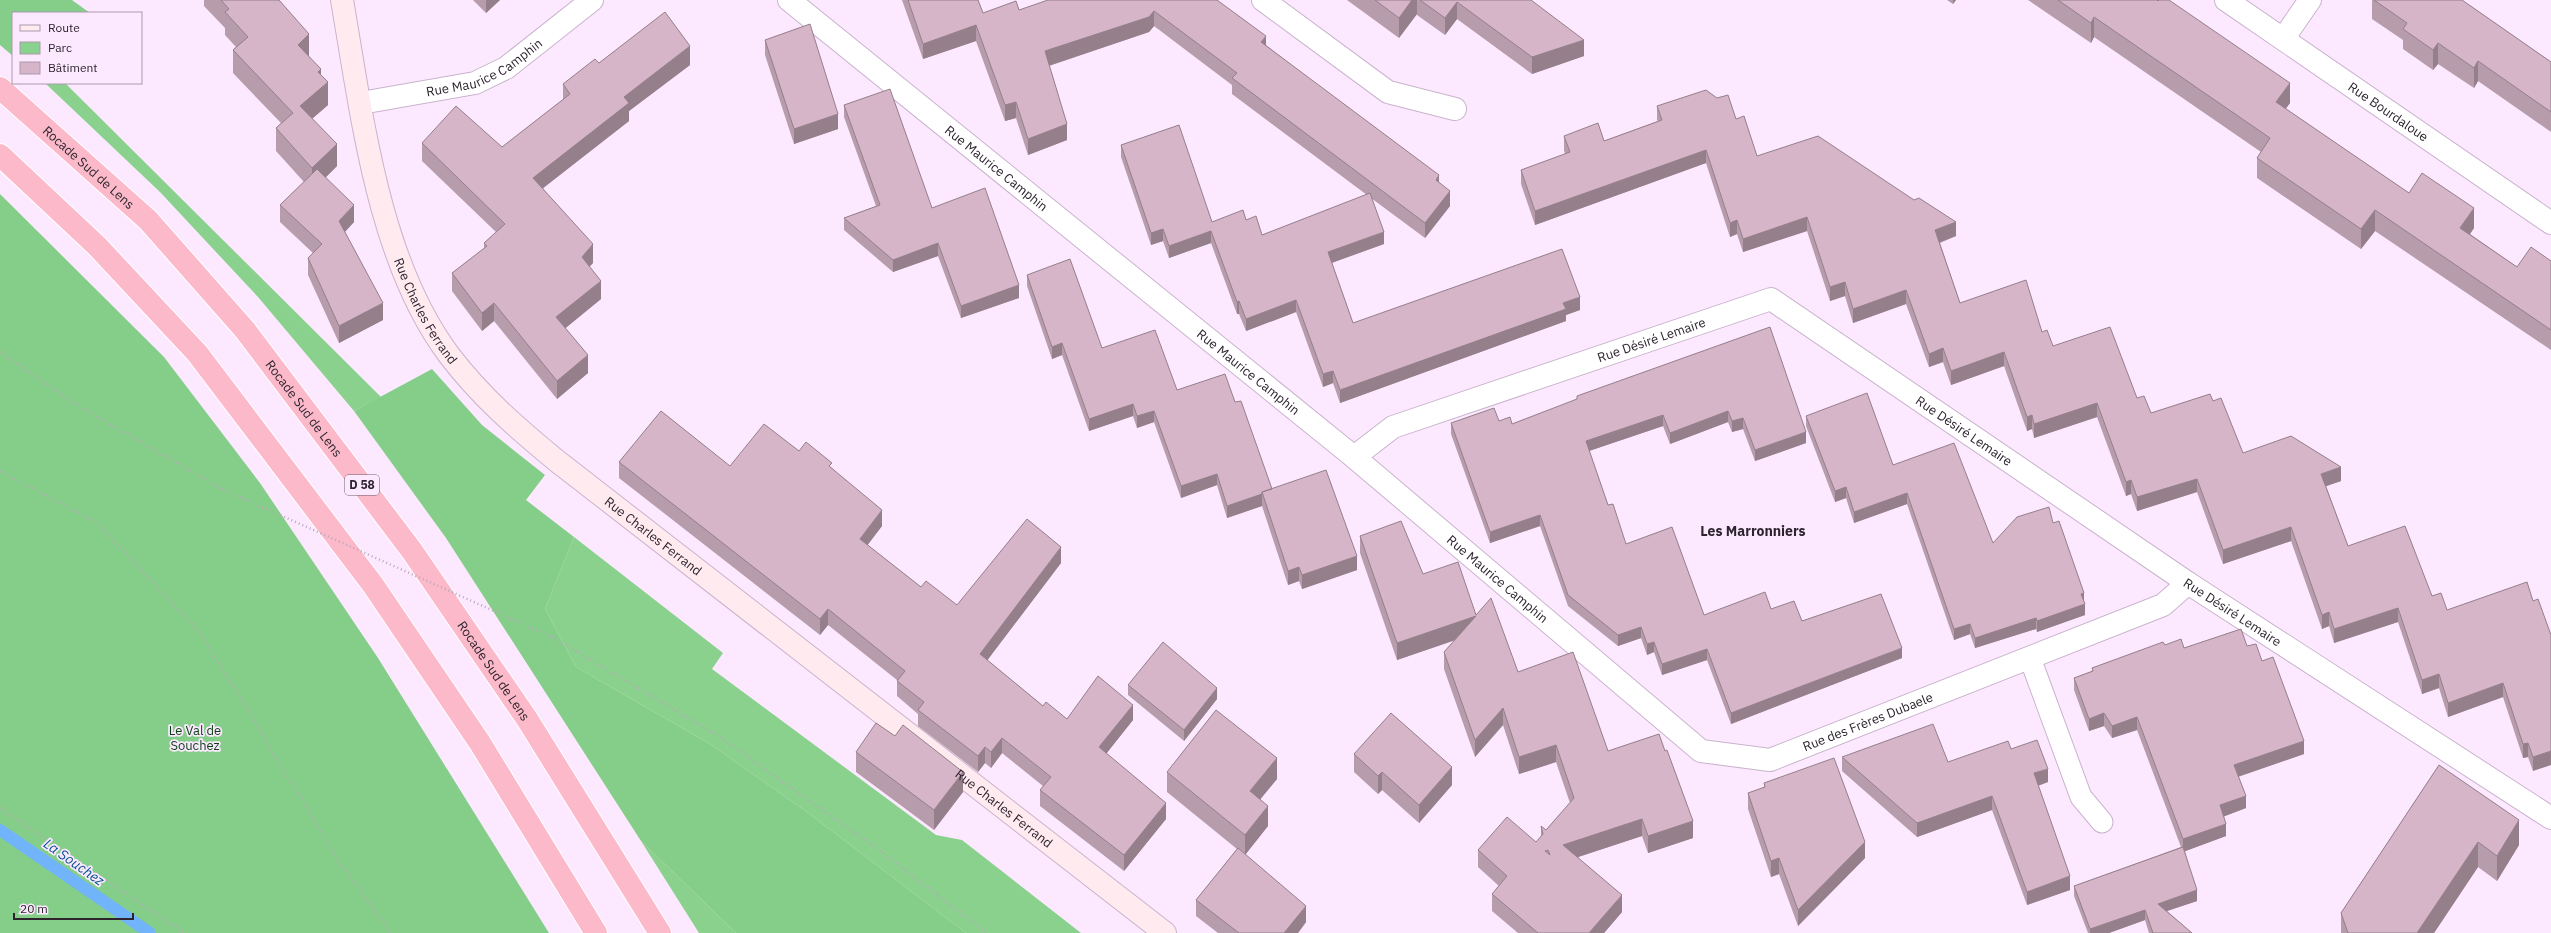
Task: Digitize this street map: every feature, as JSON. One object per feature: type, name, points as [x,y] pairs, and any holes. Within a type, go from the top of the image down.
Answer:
[{"type":"highway","name":"Rocade Sud de Lens","points":[[0,88],[148,220],[245,330],[412,551],[527,719],[660,933]]},
{"type":"highway","points":[[0,155],[97,246],[196,352],[373,585],[480,743],[596,933]]},
{"type":"street","name":"Rue Charles Ferrand","points":[[342,0],[379,194],[391,237],[418,302],[449,355],[495,409],[557,461],[1166,933]]},
{"type":"street","name":"Rue Maurice Camphin","points":[[361,102],[475,82],[506,68],[592,0]]},
{"type":"street","name":"Rue Maurice Camphin","points":[[789,0],[1354,457],[1701,751]]},
{"type":"street","points":[[1263,0],[1388,92],[1455,110]]},
{"type":"street","name":"Rue Bourdaloue","points":[[2226,0],[2551,223]]},
{"type":"street","points":[[2283,39],[2310,0]]},
{"type":"street","name":"Rue Désiré Lemaire","points":[[1354,457],[1393,427],[1771,299],[2188,583],[2551,818]]},
{"type":"street","name":"Rue des Frères Dubaele","points":[[1701,751],[1770,760],[2163,605],[2188,583]]},
{"type":"lane","points":[[2030,658],[2081,797],[2102,822]]},
{"type":"path","points":[[0,352],[77,405],[222,489],[552,637],[717,735],[872,845],[986,933]]},
{"type":"path","points":[[0,471],[97,523],[202,635],[340,863],[391,933]]},
{"type":"path","points":[[0,808],[184,933]]},
{"type":"green space","points":[[0,0],[72,0],[89,12],[12,12],[12,55],[0,45]]},
{"type":"green space","points":[[46,84],[66,84],[381,397],[354,411],[258,297],[160,192]]},
{"type":"green space","name":"Le Val de Souchez","points":[[0,194],[164,357],[260,483],[378,658],[549,933],[0,933]]},
{"type":"green space","points":[[432,369],[482,425],[545,475],[526,500],[574,537],[545,609],[576,667],[710,744],[807,812],[966,933],[736,933],[641,841],[446,538],[354,411]]},
{"type":"green space","points":[[574,537],[723,653],[712,669],[936,835],[962,840],[1081,933],[966,933],[807,812],[710,744],[576,667],[545,609]]},
{"type":"green space","points":[[641,841],[736,933],[699,933]]},
{"type":"building","points":[[221,0],[279,0],[309,34],[298,45],[321,69],[318,72],[328,82],[300,106],[337,144],[312,168],[276,128],[293,113],[233,50],[248,37],[225,12],[229,9]]},
{"type":"building","points":[[908,0],[978,0],[983,13],[1016,1],[1019,10],[1048,0],[1217,0],[1266,36],[1261,42],[1439,175],[1436,180],[1450,191],[1425,223],[1232,78],[1237,73],[1154,11],[1149,17],[1045,51],[1067,124],[1028,139],[1016,102],[1005,105],[976,25],[923,44]]},
{"type":"building","points":[[1375,0],[1412,0],[1399,18]]},
{"type":"building","points":[[1420,0],[1531,0],[1584,40],[1532,57],[1457,2],[1445,18]]},
{"type":"building","points":[[2058,0],[2169,0],[2290,83],[2276,102],[2409,193],[2422,173],[2474,208],[2460,228],[2517,267],[2531,247],[2551,261],[2551,330],[2375,210],[2361,229],[2257,158],[2270,138],[2094,17],[2091,23]]},
{"type":"building","points":[[2374,0],[2462,0],[2551,62],[2551,112],[2478,61],[2474,68],[2438,43],[2433,50],[2403,29],[2407,23]]},
{"type":"building","points":[[665,12],[690,46],[624,97],[629,103],[533,178],[593,244],[582,257],[601,281],[556,317],[588,355],[557,381],[494,303],[482,313],[452,273],[487,246],[484,243],[505,224],[422,143],[456,106],[502,147],[570,94],[563,84],[595,59],[599,63]]},
{"type":"building","points":[[810,24],[838,114],[794,129],[765,40]]},
{"type":"building","points":[[890,89],[932,208],[985,188],[1019,285],[961,306],[938,243],[893,260],[844,218],[880,205],[844,105]]},
{"type":"building","points":[[1706,90],[1717,98],[1728,95],[1736,119],[1744,116],[1757,156],[1818,136],[1914,200],[1919,198],[1956,222],[1935,230],[1960,303],[2026,280],[2042,332],[2047,330],[2053,346],[2110,327],[2137,398],[2144,396],[2151,413],[2210,394],[2213,401],[2221,398],[2243,453],[2291,436],[2341,467],[2321,474],[2348,546],[2405,526],[2432,596],[2441,593],[2447,610],[2527,582],[2533,601],[2538,599],[2551,635],[2551,751],[2533,757],[2528,743],[2523,744],[2503,683],[2448,703],[2439,674],[2422,680],[2398,608],[2334,629],[2329,612],[2322,615],[2291,527],[2223,550],[2197,479],[2137,497],[2131,480],[2126,482],[2097,403],[2034,424],[2032,415],[2027,417],[2004,352],[1951,371],[1943,348],[1929,354],[1906,290],[1853,309],[1845,282],[1830,287],[1807,217],[1743,239],[1737,220],[1730,223],[1706,150],[1535,211],[1521,170],[1570,152],[1564,136],[1598,123],[1604,141],[1662,120],[1657,106]]},
{"type":"building","points":[[1179,125],[1212,222],[1243,210],[1246,220],[1256,216],[1262,235],[1370,193],[1384,232],[1328,252],[1353,323],[1562,249],[1580,297],[1563,303],[1566,309],[1340,390],[1333,371],[1323,374],[1296,300],[1246,319],[1239,301],[1237,302],[1211,231],[1169,246],[1163,229],[1151,233],[1121,145]]},
{"type":"building","points":[[317,169],[354,205],[339,221],[383,303],[339,326],[308,258],[322,244],[280,205]]},
{"type":"building","points":[[1070,259],[1102,348],[1155,330],[1177,390],[1225,374],[1235,402],[1241,401],[1272,489],[1227,506],[1217,474],[1181,486],[1154,411],[1137,416],[1133,404],[1089,419],[1062,343],[1052,347],[1027,275]]},
{"type":"building","points":[[1770,327],[1806,432],[1755,450],[1743,418],[1732,421],[1728,411],[1670,433],[1663,415],[1586,441],[1608,505],[1613,504],[1626,544],[1672,527],[1704,615],[1765,592],[1771,609],[1794,601],[1802,621],[1881,594],[1902,648],[1731,713],[1707,649],[1662,664],[1654,642],[1647,644],[1641,627],[1618,635],[1568,595],[1540,515],[1490,532],[1451,423],[1494,408],[1499,421],[1510,417],[1512,424],[1577,399],[1577,396]]},
{"type":"building","points":[[1867,393],[1893,465],[1954,443],[1993,543],[2017,517],[2049,507],[2053,523],[2059,521],[2084,593],[2081,594],[2085,604],[2037,621],[2036,618],[1975,638],[1970,624],[1954,629],[1907,493],[1854,512],[1846,487],[1835,491],[1806,416]]},
{"type":"building","points":[[661,411],[730,466],[764,424],[799,451],[806,442],[832,463],[829,466],[882,510],[860,539],[921,587],[926,581],[957,605],[1027,519],[1061,547],[980,654],[1043,706],[1046,702],[1067,719],[1098,676],[1133,705],[1099,747],[1166,803],[1124,855],[1040,790],[1051,777],[1002,738],[991,752],[985,747],[978,756],[918,710],[924,702],[897,681],[905,671],[828,609],[820,619],[619,462]]},
{"type":"building","points":[[1326,470],[1357,556],[1302,575],[1299,567],[1288,571],[1262,492]]},
{"type":"building","points":[[1401,521],[1423,574],[1458,562],[1476,615],[1491,598],[1518,672],[1573,652],[1608,751],[1659,734],[1665,751],[1667,750],[1693,821],[1648,836],[1642,819],[1563,845],[1622,895],[1589,933],[1538,933],[1492,894],[1507,876],[1478,850],[1507,817],[1536,842],[1543,834],[1541,826],[1546,830],[1574,798],[1556,745],[1519,757],[1503,708],[1475,740],[1444,652],[1476,616],[1397,643],[1360,536]]},
{"type":"building","points":[[2241,629],[2247,646],[2256,644],[2262,661],[2273,657],[2304,741],[2234,765],[2246,796],[2220,805],[2226,824],[2183,839],[2137,717],[2112,726],[2104,713],[2089,719],[2074,678],[2093,671],[2092,668],[2163,642],[2165,645],[2181,639],[2184,648]]},
{"type":"building","points":[[1163,642],[1217,688],[1184,730],[1128,685]]},
{"type":"building","points":[[1216,710],[1277,758],[1250,791],[1268,806],[1245,835],[1167,772]]},
{"type":"building","points":[[1391,713],[1452,767],[1419,805],[1382,772],[1378,776],[1354,754]]},
{"type":"building","points":[[876,723],[895,736],[903,725],[963,772],[934,810],[856,752]]},
{"type":"building","points":[[1933,724],[1948,762],[2008,741],[2011,749],[2037,740],[2048,769],[2034,773],[2070,876],[2027,892],[1992,796],[1917,823],[1842,757]]},
{"type":"building","points":[[1834,758],[1865,842],[1798,910],[1779,858],[1771,861],[1748,793],[1765,787],[1764,783]]},
{"type":"building","points":[[2439,765],[2519,820],[2497,856],[2478,842],[2417,933],[2348,933],[2341,913]]},
{"type":"building","points":[[2183,847],[2197,890],[2158,904],[2192,933],[2153,933],[2145,910],[2090,929],[2074,886]]},
{"type":"building","points":[[1238,848],[1306,906],[1284,933],[1239,933],[1196,900]]},
{"type":"waterway","name":"La Souchez","points":[[0,830],[150,933]]},
{"type":"district","name":"Les Marronniers","points":[[1753,531]]}]
